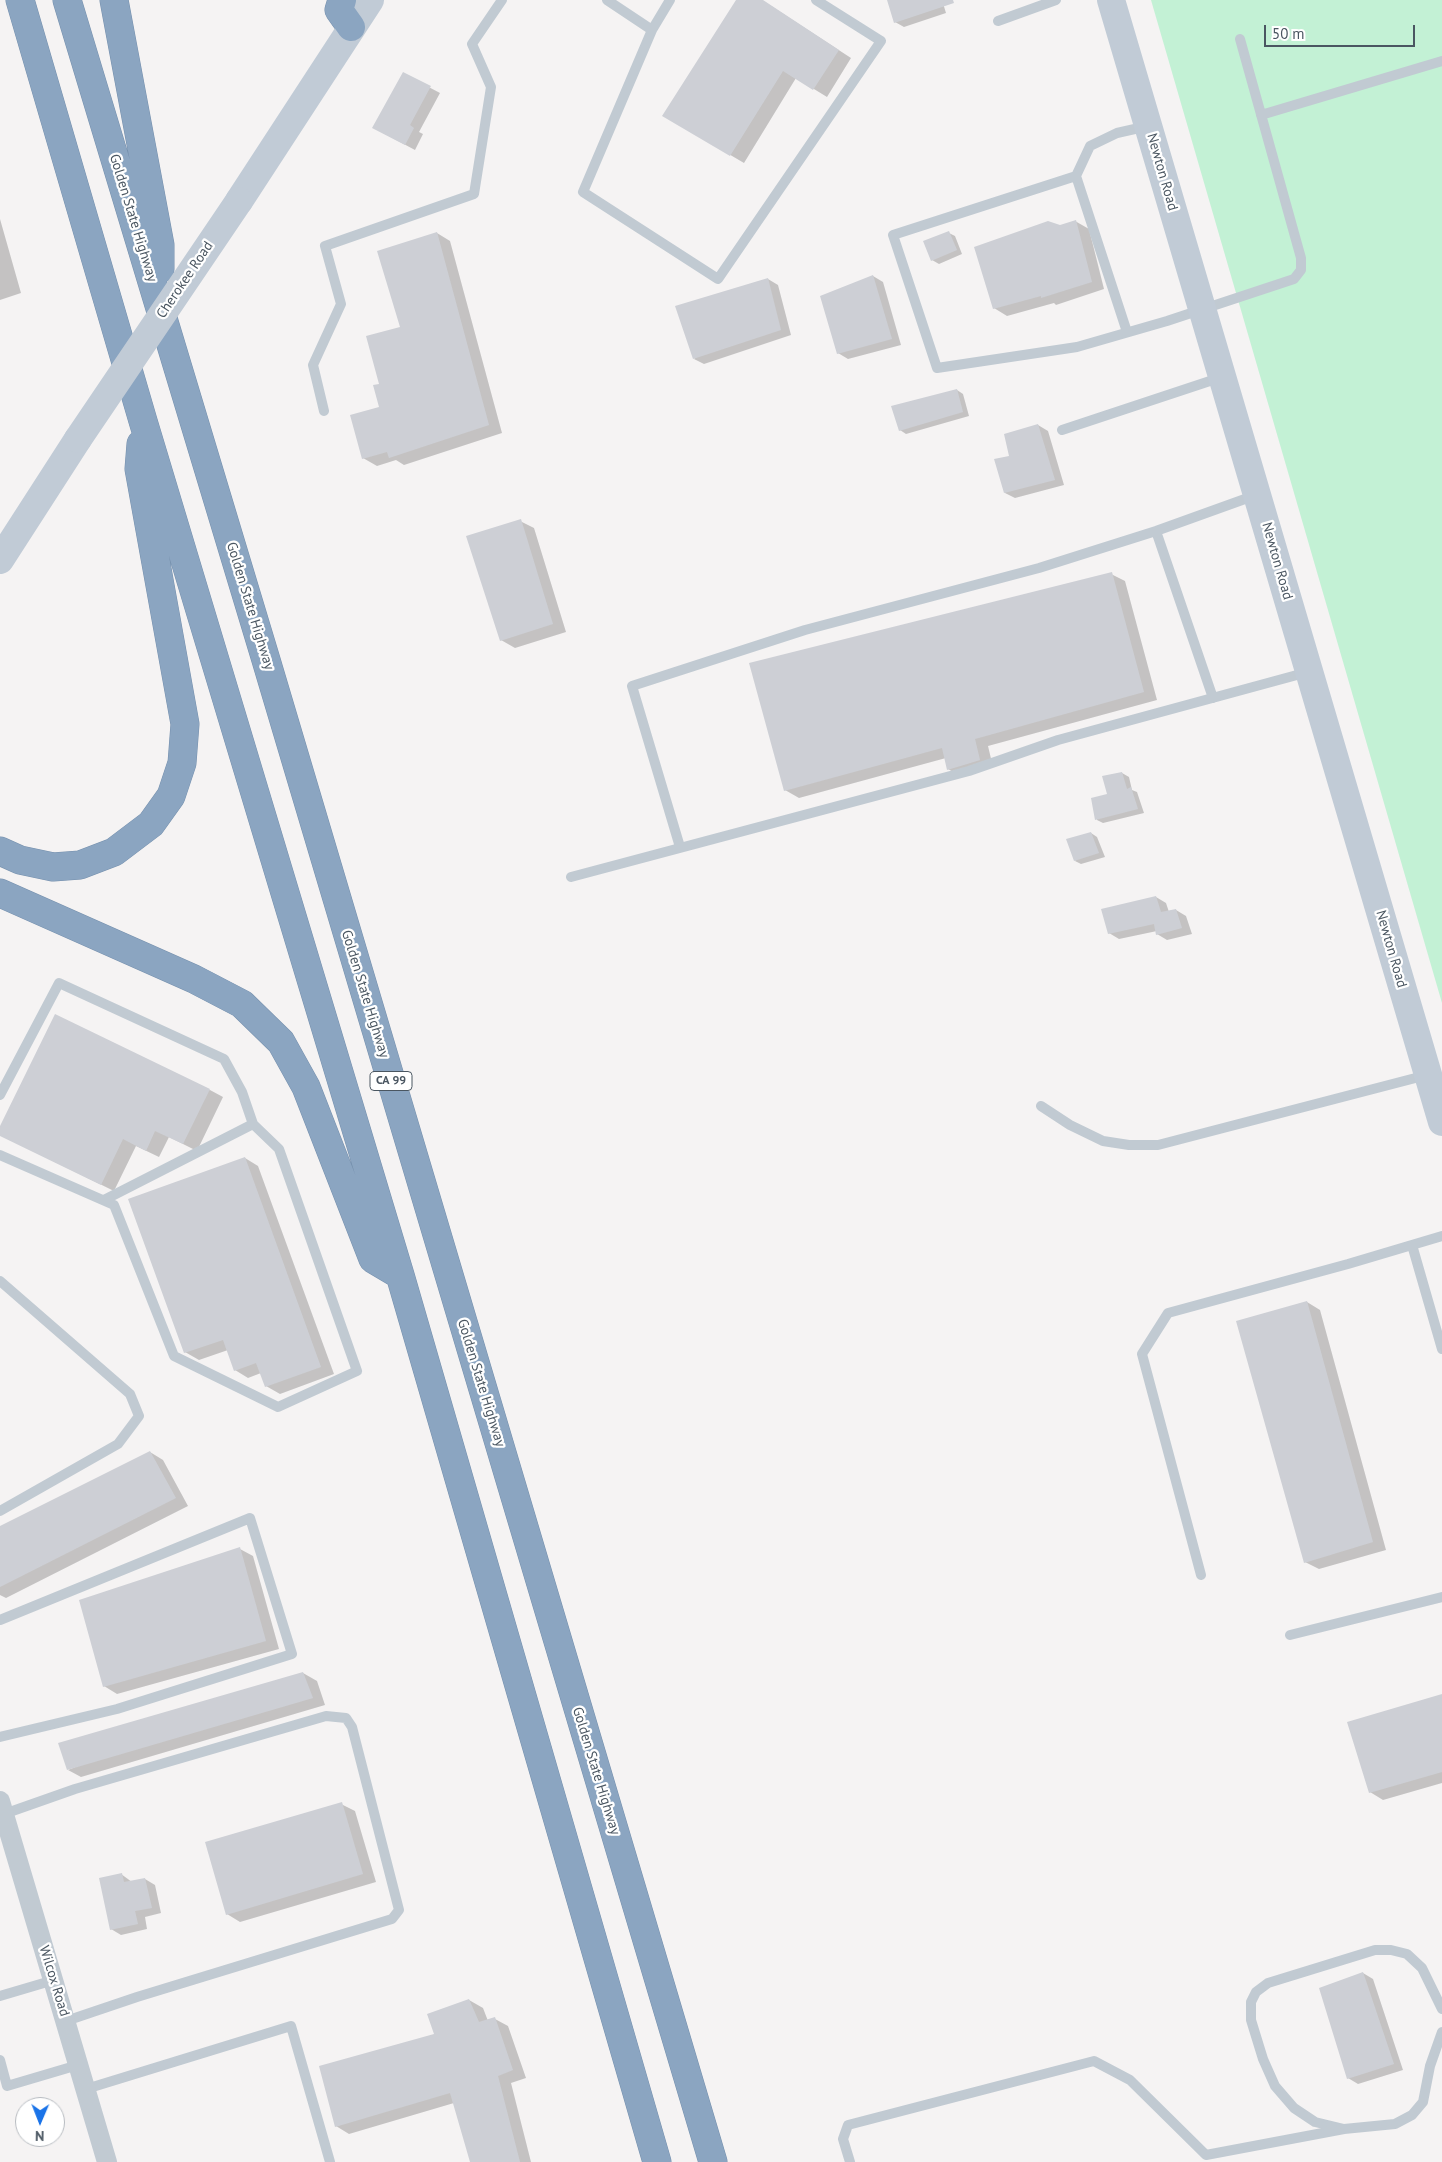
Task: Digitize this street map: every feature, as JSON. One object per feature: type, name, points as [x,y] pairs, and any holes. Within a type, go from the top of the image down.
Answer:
[{"type":"highway","points":[[20,0],[143,421],[400,1275],[657,2162]]},
{"type":"highway","name":"Golden State Highway","points":[[67,0],[713,2162]]},
{"type":"highway","points":[[114,0],[160,245],[162,313]]},
{"type":"highway","points":[[342,0],[339,10],[351,27]]},
{"type":"highway","points":[[0,851],[20,860],[53,867],[80,865],[114,852],[151,824],[171,796],[182,763],[185,724],[139,469],[143,421]]},
{"type":"highway","points":[[0,893],[194,979],[242,1004],[280,1042],[306,1087],[373,1259],[400,1275]]},
{"type":"street","name":"Cherokee Road","points":[[0,560],[78,439],[239,201],[370,0]]},
{"type":"street","name":"Newton Road","points":[[1111,0],[1442,1122]]},
{"type":"street","name":"Wilcox Road","points":[[2,1807],[108,2162]]},
{"type":"lane","points":[[324,412],[313,365],[341,304],[324,246],[474,194],[491,87],[472,44],[502,0]]},
{"type":"lane","points":[[607,0],[652,30]]},
{"type":"lane","points":[[670,0],[652,30],[583,192],[718,279],[881,40],[816,0]]},
{"type":"lane","points":[[998,21],[1056,0]]},
{"type":"lane","points":[[1076,176],[893,235],[937,368],[1077,347],[1294,279],[1301,270],[1301,258],[1240,39]]},
{"type":"lane","points":[[1261,116],[1442,61]]},
{"type":"lane","points":[[1127,332],[1076,176],[1090,146],[1117,133],[1149,126]]},
{"type":"lane","points":[[1062,430],[1222,377]]},
{"type":"lane","points":[[680,847],[632,686],[805,630],[1039,568],[1156,531],[1257,494]]},
{"type":"lane","points":[[1156,531],[1213,698]]},
{"type":"lane","points":[[571,877],[969,772],[1058,740],[1309,672]]},
{"type":"lane","points":[[0,1095],[59,983],[224,1059],[242,1092],[253,1124],[279,1149],[357,1371],[278,1407],[174,1356],[114,1205],[0,1155]]},
{"type":"lane","points":[[1042,1106],[1070,1125],[1103,1141],[1129,1145],[1158,1145],[1428,1075]]},
{"type":"lane","points":[[104,1200],[253,1124]]},
{"type":"lane","points":[[1201,1575],[1142,1354],[1162,1322],[1168,1314],[1442,1236]]},
{"type":"lane","points":[[1412,1245],[1442,1349]]},
{"type":"lane","points":[[0,1281],[130,1394],[139,1416],[118,1444],[0,1511]]},
{"type":"lane","points":[[0,1620],[250,1518],[292,1654],[117,1710],[0,1737]]},
{"type":"lane","points":[[1290,1635],[1442,1597]]},
{"type":"lane","points":[[2,1807],[75,1789],[326,1716],[346,1718],[352,1727],[399,1910],[392,1919],[137,1997],[66,2021]]},
{"type":"lane","points":[[1344,2129],[1315,2122],[1294,2108],[1275,2086],[1263,2059],[1251,2020],[1251,2002],[1256,1992],[1268,1983],[1375,1950],[1391,1950],[1407,1954],[1422,1968],[1442,2009]]},
{"type":"lane","points":[[0,1996],[54,1980]]},
{"type":"lane","points":[[86,2089],[291,2026],[330,2162]]},
{"type":"lane","points":[[850,2162],[843,2140],[848,2125],[1094,2061],[1130,2080],[1206,2155],[1344,2129],[1395,2124],[1412,2115],[1423,2102],[1430,2066],[1442,2032]]},
{"type":"lane","points":[[0,2060],[7,2086],[78,2064]]},
{"type":"green space","points":[[1151,0],[1442,0],[1442,1003]]},
{"type":"building","points":[[736,0],[763,0],[839,50],[813,90],[783,71],[730,156],[662,116]]},
{"type":"building","points":[[887,0],[953,0],[954,3],[894,23]]},
{"type":"building","points":[[403,72],[431,86],[410,125],[414,128],[405,145],[372,128]]},
{"type":"building","points":[[1076,220],[1092,282],[1041,298],[1041,296],[993,309],[974,247],[1048,221],[1060,225]]},
{"type":"building","points":[[949,231],[957,250],[931,261],[923,241]]},
{"type":"building","points":[[437,232],[489,425],[389,458],[387,452],[362,459],[350,415],[379,407],[373,385],[379,384],[366,336],[400,327],[377,251]]},
{"type":"building","points":[[873,275],[892,339],[837,354],[820,296]]},
{"type":"building","points":[[768,278],[781,330],[693,359],[675,306]]},
{"type":"building","points":[[957,389],[963,412],[899,431],[891,406]]},
{"type":"building","points":[[1038,424],[1055,480],[1004,493],[994,459],[1009,456],[1004,434]]},
{"type":"building","points":[[521,519],[553,624],[500,641],[466,536]]},
{"type":"building","points":[[1112,572],[1144,692],[975,739],[980,760],[947,770],[942,748],[784,791],[749,663]]},
{"type":"building","points":[[1122,772],[1127,789],[1131,787],[1138,809],[1095,820],[1091,798],[1107,794],[1102,776]]},
{"type":"building","points":[[1091,832],[1099,853],[1074,861],[1066,839]]},
{"type":"building","points":[[1156,896],[1161,912],[1176,909],[1182,928],[1156,935],[1154,924],[1108,934],[1101,909]]},
{"type":"building","points":[[55,1014],[210,1089],[183,1144],[155,1131],[146,1151],[123,1139],[101,1185],[0,1136],[0,1126]]},
{"type":"building","points":[[245,1157],[321,1367],[265,1387],[256,1363],[234,1371],[223,1340],[184,1353],[128,1199]]},
{"type":"building","points":[[1307,1301],[1373,1542],[1304,1563],[1236,1321]]},
{"type":"building","points":[[150,1451],[176,1498],[0,1587],[0,1526]]},
{"type":"building","points":[[240,1547],[266,1641],[103,1687],[79,1600]]},
{"type":"building","points":[[303,1672],[313,1698],[67,1770],[58,1743]]},
{"type":"building","points":[[1442,1694],[1442,1772],[1369,1793],[1347,1722]]},
{"type":"building","points":[[342,1802],[363,1874],[226,1915],[205,1842]]},
{"type":"building","points":[[122,1873],[124,1882],[145,1878],[152,1908],[135,1911],[138,1924],[110,1930],[99,1878]]},
{"type":"building","points":[[1363,1972],[1394,2064],[1347,2079],[1319,1988]]},
{"type":"building","points":[[469,1999],[479,2022],[495,2017],[513,2070],[498,2076],[520,2162],[470,2162],[450,2093],[335,2127],[319,2066],[434,2034],[427,2014]]}]
